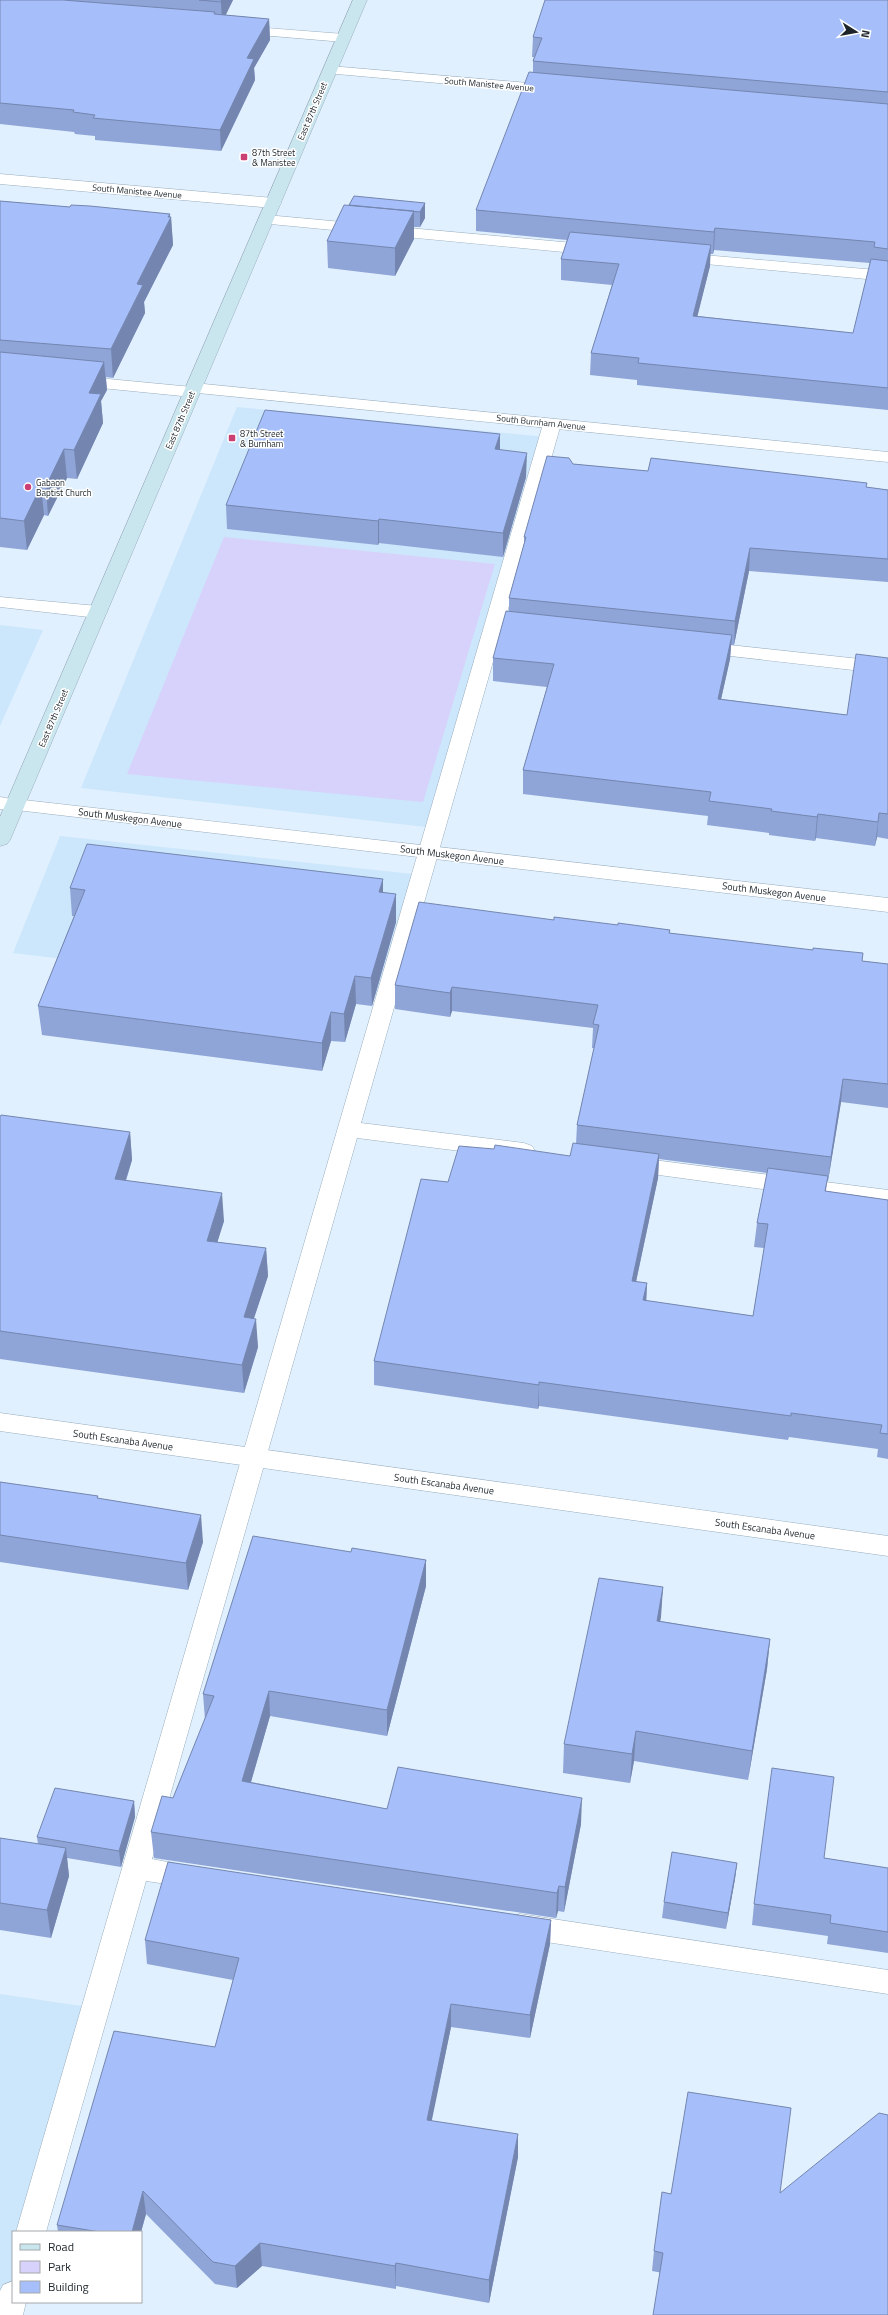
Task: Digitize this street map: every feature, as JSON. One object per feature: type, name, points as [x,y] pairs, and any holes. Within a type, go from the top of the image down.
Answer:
[{"type":"main road","name":"East 87th Street","points":[[0,840],[8,804],[98,612],[360,0]]},
{"type":"street","points":[[222,28],[344,38]]},
{"type":"street","name":"South Manistee Avenue","points":[[330,70],[569,91]]},
{"type":"street","name":"South Manistee Avenue","points":[[0,180],[273,203]]},
{"type":"street","points":[[266,220],[611,252]]},
{"type":"street","points":[[666,256],[888,276]]},
{"type":"street","name":"South Burnham Avenue","points":[[63,380],[193,390],[888,457]]},
{"type":"street","points":[[31,2231],[428,853],[501,628],[552,424]]},
{"type":"street","points":[[0,602],[98,612]]},
{"type":"street","points":[[683,646],[888,668]]},
{"type":"street","name":"South Muskegon Avenue","points":[[8,804],[888,905]]},
{"type":"street","points":[[349,1129],[547,1154]]},
{"type":"street","points":[[610,1162],[888,1198]]},
{"type":"street","name":"South Escanaba Avenue","points":[[0,1422],[888,1546]]},
{"type":"street","points":[[136,1868],[222,1881]]},
{"type":"street","points":[[496,1923],[888,1982]]},
{"type":"street","points":[[8,2315],[12,2299]]},
{"type":"shaded area","points":[[237,407],[547,437],[435,828],[81,788]]},
{"type":"shaded area","points":[[0,625],[43,630],[0,726]]},
{"type":"shaded area","points":[[60,836],[422,875],[387,997],[13,953]]},
{"type":"shaded area","points":[[0,1994],[95,2008],[31,2231],[12,2231],[12,2301],[8,2315],[0,2315]]},
{"type":"green space","points":[[224,537],[495,564],[423,802],[127,774]]},
{"type":"building","points":[[0,0],[63,0],[215,12],[214,14],[269,19],[247,58],[254,59],[220,130],[93,118],[95,115],[73,112],[74,110],[0,103]]},
{"type":"building","points":[[199,0],[221,0],[221,2]]},
{"type":"building","points":[[545,0],[888,0],[888,92],[533,61],[542,38],[533,37]]},
{"type":"building","points":[[529,72],[888,104],[888,249],[874,247],[875,242],[715,228],[714,232],[476,210]]},
{"type":"building","points":[[354,196],[425,203],[420,212],[349,205]]},
{"type":"building","points":[[0,201],[70,207],[71,205],[90,206],[170,214],[168,217],[171,217],[137,284],[143,285],[111,349],[0,340]]},
{"type":"building","points":[[344,205],[414,211],[395,248],[327,241]]},
{"type":"building","points":[[570,232],[711,245],[693,316],[853,333],[871,259],[888,261],[888,388],[638,363],[639,358],[591,353],[619,264],[561,259]]},
{"type":"building","points":[[0,352],[104,362],[89,393],[101,394],[74,450],[64,449],[46,486],[41,486],[24,521],[0,518]]},
{"type":"building","points":[[265,410],[500,434],[495,449],[527,453],[503,533],[379,519],[378,521],[226,505]]},
{"type":"building","points":[[547,456],[569,458],[573,464],[648,471],[651,458],[867,483],[866,487],[888,490],[888,559],[750,548],[735,621],[509,598],[526,537],[524,537]]},
{"type":"building","points":[[506,611],[732,635],[718,699],[847,715],[856,654],[888,658],[888,814],[879,813],[878,822],[818,814],[817,817],[771,811],[772,809],[709,801],[711,792],[523,770],[554,664],[493,658]]},
{"type":"building","points":[[87,844],[383,879],[379,892],[396,894],[371,978],[355,976],[344,1014],[331,1012],[322,1043],[38,1006],[85,890],[70,888]]},
{"type":"building","points":[[419,902],[554,920],[554,917],[618,925],[618,923],[670,930],[669,933],[813,950],[813,948],[863,953],[862,961],[888,964],[888,1084],[843,1079],[831,1157],[577,1125],[599,1025],[593,1024],[598,1005],[452,987],[450,993],[395,985]]},
{"type":"building","points":[[1,1115],[130,1132],[115,1179],[222,1193],[207,1241],[266,1248],[244,1317],[256,1319],[242,1365],[0,1331]]},
{"type":"building","points":[[573,1143],[659,1154],[632,1281],[647,1283],[643,1300],[753,1316],[768,1224],[757,1223],[768,1168],[828,1176],[825,1191],[888,1200],[888,1434],[880,1433],[882,1425],[791,1413],[791,1416],[539,1382],[539,1385],[374,1361],[421,1179],[448,1182],[459,1146],[494,1149],[495,1145],[570,1156]]},
{"type":"building","points":[[0,1482],[98,1496],[97,1498],[201,1515],[186,1563],[0,1535]]},
{"type":"building","points":[[253,1536],[351,1552],[352,1548],[426,1560],[387,1710],[269,1691],[242,1781],[387,1809],[398,1767],[582,1798],[565,1887],[559,1886],[557,1893],[151,1832],[162,1796],[173,1798],[214,1696],[203,1694]]},
{"type":"building","points":[[599,1578],[663,1587],[657,1621],[770,1639],[752,1751],[636,1731],[632,1754],[564,1744]]},
{"type":"building","points":[[772,1768],[834,1777],[824,1858],[888,1868],[888,1932],[830,1923],[831,1915],[754,1904]]},
{"type":"building","points":[[55,1788],[134,1801],[119,1851],[37,1837]]},
{"type":"building","points":[[0,1838],[66,1848],[47,1910],[0,1903]]},
{"type":"building","points":[[672,1852],[737,1863],[728,1913],[664,1902]]},
{"type":"building","points":[[168,1862],[551,1920],[530,2015],[451,2004],[427,2120],[518,2134],[489,2280],[396,2263],[395,2266],[260,2243],[235,2266],[213,2262],[143,2191],[132,2231],[94,2231],[57,2225],[114,2031],[215,2047],[239,1958],[145,1940]]},
{"type":"building","points":[[688,2092],[791,2108],[780,2193],[879,2113],[888,2115],[888,2315],[653,2315],[663,2253],[654,2251],[662,2192],[671,2194]]},
{"type":"place","name":"87th Street & Manistee","points":[[244,157]]},
{"type":"place","name":"87th Street & Burnham","points":[[232,438]]},
{"type":"place","name":"Gabaon Baptist Church","points":[[28,487]]}]
